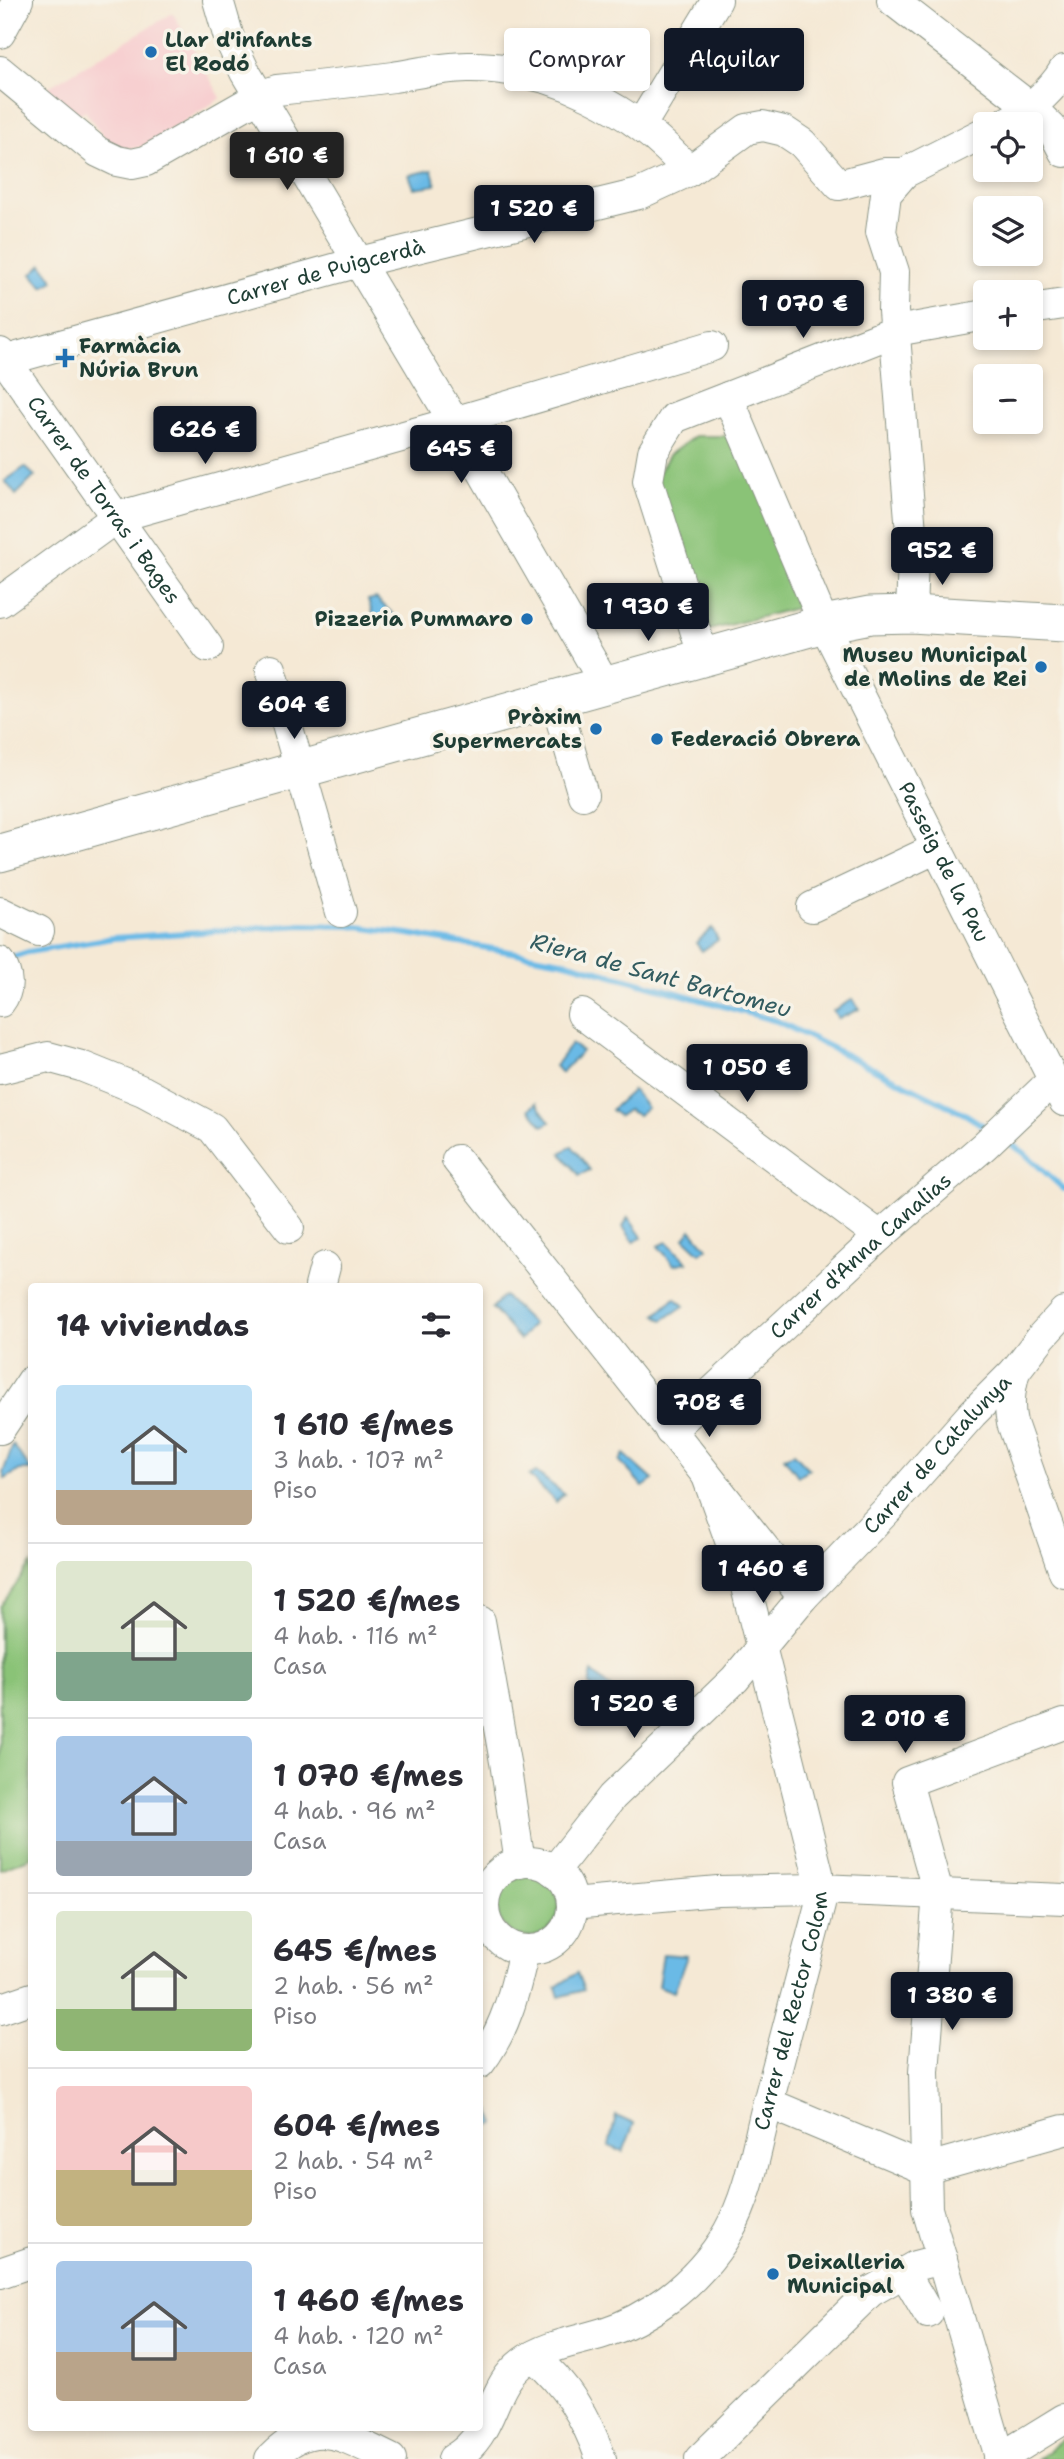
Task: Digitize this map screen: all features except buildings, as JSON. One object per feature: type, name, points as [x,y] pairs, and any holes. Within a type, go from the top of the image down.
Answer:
[{"type":"main road","points":[[0,853],[824,624],[870,615],[911,614],[1064,623]]},
{"type":"street","points":[[0,33],[18,0]]},
{"type":"street","points":[[218,0],[229,38],[260,96],[454,422],[605,684]]},
{"type":"street","points":[[641,125],[718,0]]},
{"type":"street","points":[[892,0],[1052,120],[1058,80],[1064,70]]},
{"type":"street","points":[[0,71],[98,152],[117,161],[132,164],[157,155],[260,96],[276,90],[468,66],[521,72],[576,88],[641,125],[689,171]]},
{"type":"street","name":"Carrer de Puigcerdà","points":[[2,358],[359,262],[639,194],[689,171],[747,129],[763,126],[784,131],[802,143],[839,185],[884,173],[904,173]]},
{"type":"street","points":[[911,614],[913,556],[893,311],[894,272],[881,232],[886,194],[904,173],[973,138]]},
{"type":"street","points":[[894,272],[917,300],[930,323]]},
{"type":"street","points":[[1043,307],[1064,304]]},
{"type":"street","points":[[704,658],[648,481],[653,452],[674,418],[896,331],[973,318]]},
{"type":"street","points":[[0,602],[117,517],[712,346]]},
{"type":"street","name":"Carrer de Torras i Bages","points":[[2,358],[208,647]]},
{"type":"street","name":"Passeig de la Pau","points":[[728,397],[824,624],[862,675],[934,842],[1058,1090]]},
{"type":"street","points":[[271,669],[341,912]]},
{"type":"street","points":[[555,699],[583,795]]},
{"type":"street","points":[[843,877],[934,842]]},
{"type":"street","points":[[813,907],[934,842]]},
{"type":"street","points":[[0,912],[39,931]]},
{"type":"street","points":[[582,1014],[880,1236]]},
{"type":"street","points":[[0,1069],[48,1057],[70,1063],[143,1091],[212,1128],[289,1228]]},
{"type":"street","name":"Carrer d'Anna Canalias","points":[[670,1431],[880,1236],[994,1135],[1058,1090]]},
{"type":"street","points":[[457,1160],[803,1597]]},
{"type":"street","name":"Carrer de Catalunya","points":[[554,1871],[611,1797],[735,1679],[803,1597],[1015,1371],[1064,1312]]},
{"type":"street","points":[[1015,1371],[1010,1389],[1009,1409],[1012,1423],[1064,1572]]},
{"type":"street","points":[[0,1429],[28,1387]]},
{"type":"street","name":"Carrer del Rector Colom","points":[[533,2356],[556,2346],[604,2333],[643,2316],[670,2298],[696,2274],[729,2232],[743,2197],[820,1905],[818,1873],[744,1579],[708,1479]]},
{"type":"street","points":[[483,1638],[520,1863]]},
{"type":"street","points":[[1064,1724],[907,1782],[938,1893],[923,2071],[927,2210],[1000,2458],[1064,2418]]},
{"type":"street","points":[[483,1906],[489,1886],[497,1875],[520,1863],[531,1863],[554,1871],[563,1880],[572,1904],[571,1917],[564,1932],[557,1939],[545,1947],[524,1950],[509,1946],[498,1938],[483,1915]]},
{"type":"street","points":[[572,1904],[683,1893],[819,1889],[1064,1899]]},
{"type":"street","points":[[483,2059],[495,2043],[509,2010],[524,1950]]},
{"type":"street","points":[[0,2009],[28,1999]]},
{"type":"street","points":[[768,2103],[925,2169],[1064,2130]]},
{"type":"street","points":[[700,2459],[870,2292],[915,2266],[942,2259]]},
{"type":"street","points":[[0,2273],[28,2263]]},
{"type":"street","points":[[904,2272],[928,2313]]},
{"type":"street","points":[[453,2459],[482,2434],[499,2393],[510,2376],[533,2356],[562,2383],[587,2424],[601,2459]]},
{"type":"street","points":[[270,2459],[283,2446],[300,2436],[314,2432],[344,2437],[391,2459]]},
{"type":"shaded area","name":"Llar d'infants El Rodó","points":[[173,13],[221,98],[143,147],[125,149],[106,140],[85,111],[72,117],[42,91]]},
{"type":"green space","points":[[695,436],[726,436],[752,456],[820,602],[701,632],[654,481],[669,455]]},
{"type":"green space","points":[[28,1568],[28,1858],[0,1869],[0,1607]]},
{"type":"green space","points":[[528,1875],[540,1877],[550,1884],[557,1894],[557,1918],[550,1928],[540,1935],[528,1937],[516,1935],[506,1928],[499,1918],[497,1906],[499,1894],[506,1884],[516,1877]]},
{"type":"green space","points":[[1064,2439],[1064,2459],[1038,2459],[1062,2440]]},
{"type":"water","points":[[432,170],[436,185],[414,188],[409,175]]},
{"type":"water","points":[[42,264],[54,281],[43,287],[32,274]]},
{"type":"water","points":[[25,467],[35,476],[16,495],[5,481]]},
{"type":"water","points":[[376,598],[398,619],[376,624],[368,600]]},
{"type":"water","points":[[712,928],[718,940],[702,951],[696,943]]},
{"type":"water","points":[[853,999],[859,1009],[839,1019],[833,1011]]},
{"type":"water","points":[[571,1044],[582,1051],[561,1073],[555,1066]]},
{"type":"water","points":[[633,1090],[647,1108],[638,1115],[628,1110],[619,1116],[611,1110]]},
{"type":"water","points":[[536,1103],[550,1122],[543,1126],[529,1109]]},
{"type":"water","points":[[572,1146],[590,1170],[579,1175],[561,1153]]},
{"type":"water","points":[[628,1217],[642,1237],[634,1242],[623,1227]]},
{"type":"water","points":[[691,1229],[707,1248],[700,1253],[684,1238]]},
{"type":"water","points":[[667,1242],[687,1262],[674,1265],[658,1246]]},
{"type":"water","points":[[504,1296],[533,1324],[520,1340],[492,1308]]},
{"type":"water","points":[[675,1298],[684,1306],[663,1320],[656,1315]]},
{"type":"water","points":[[13,1445],[28,1466],[28,1470],[20,1470],[5,1479],[3,1473]]},
{"type":"water","points":[[794,1453],[809,1469],[798,1476],[784,1457]]},
{"type":"water","points":[[624,1454],[653,1480],[643,1487],[620,1461]]},
{"type":"water","points":[[536,1472],[564,1494],[556,1502],[529,1476]]},
{"type":"water","points":[[592,1672],[622,1698],[617,1706],[589,1685]]},
{"type":"water","points":[[663,1954],[687,1956],[674,1992],[658,1986]]},
{"type":"water","points":[[577,1973],[584,1990],[559,1997],[556,1987]]},
{"type":"water","points":[[490,2110],[496,2124],[483,2127],[483,2113]]},
{"type":"water","points":[[616,2116],[634,2124],[623,2152],[609,2146]]},
{"type":"waterway","name":"Riera de Sant Bartomeu","points":[[9,958],[28,952],[113,938],[301,925],[351,926],[562,961],[777,1021],[965,1114],[990,1130]]},
{"type":"waterway","name":"Riera de Sant Bartomeu","points":[[1002,1138],[1023,1152],[1064,1189]]},
{"type":"place","name":"Llar d'infants El Rodó","points":[[151,52]]},
{"type":"place","name":"Farmàcia Núria Brun","points":[[65,358]]},
{"type":"place","name":"Pizzeria Pummaro","points":[[527,619]]},
{"type":"place","name":"Museu Municipal de Molins de Rei","points":[[1041,667]]},
{"type":"place","name":"Pròxim Supermercats","points":[[596,729]]},
{"type":"place","name":"Federació Obrera","points":[[657,739]]},
{"type":"place","name":"Deixalleria Municipal","points":[[773,2274]]}]
